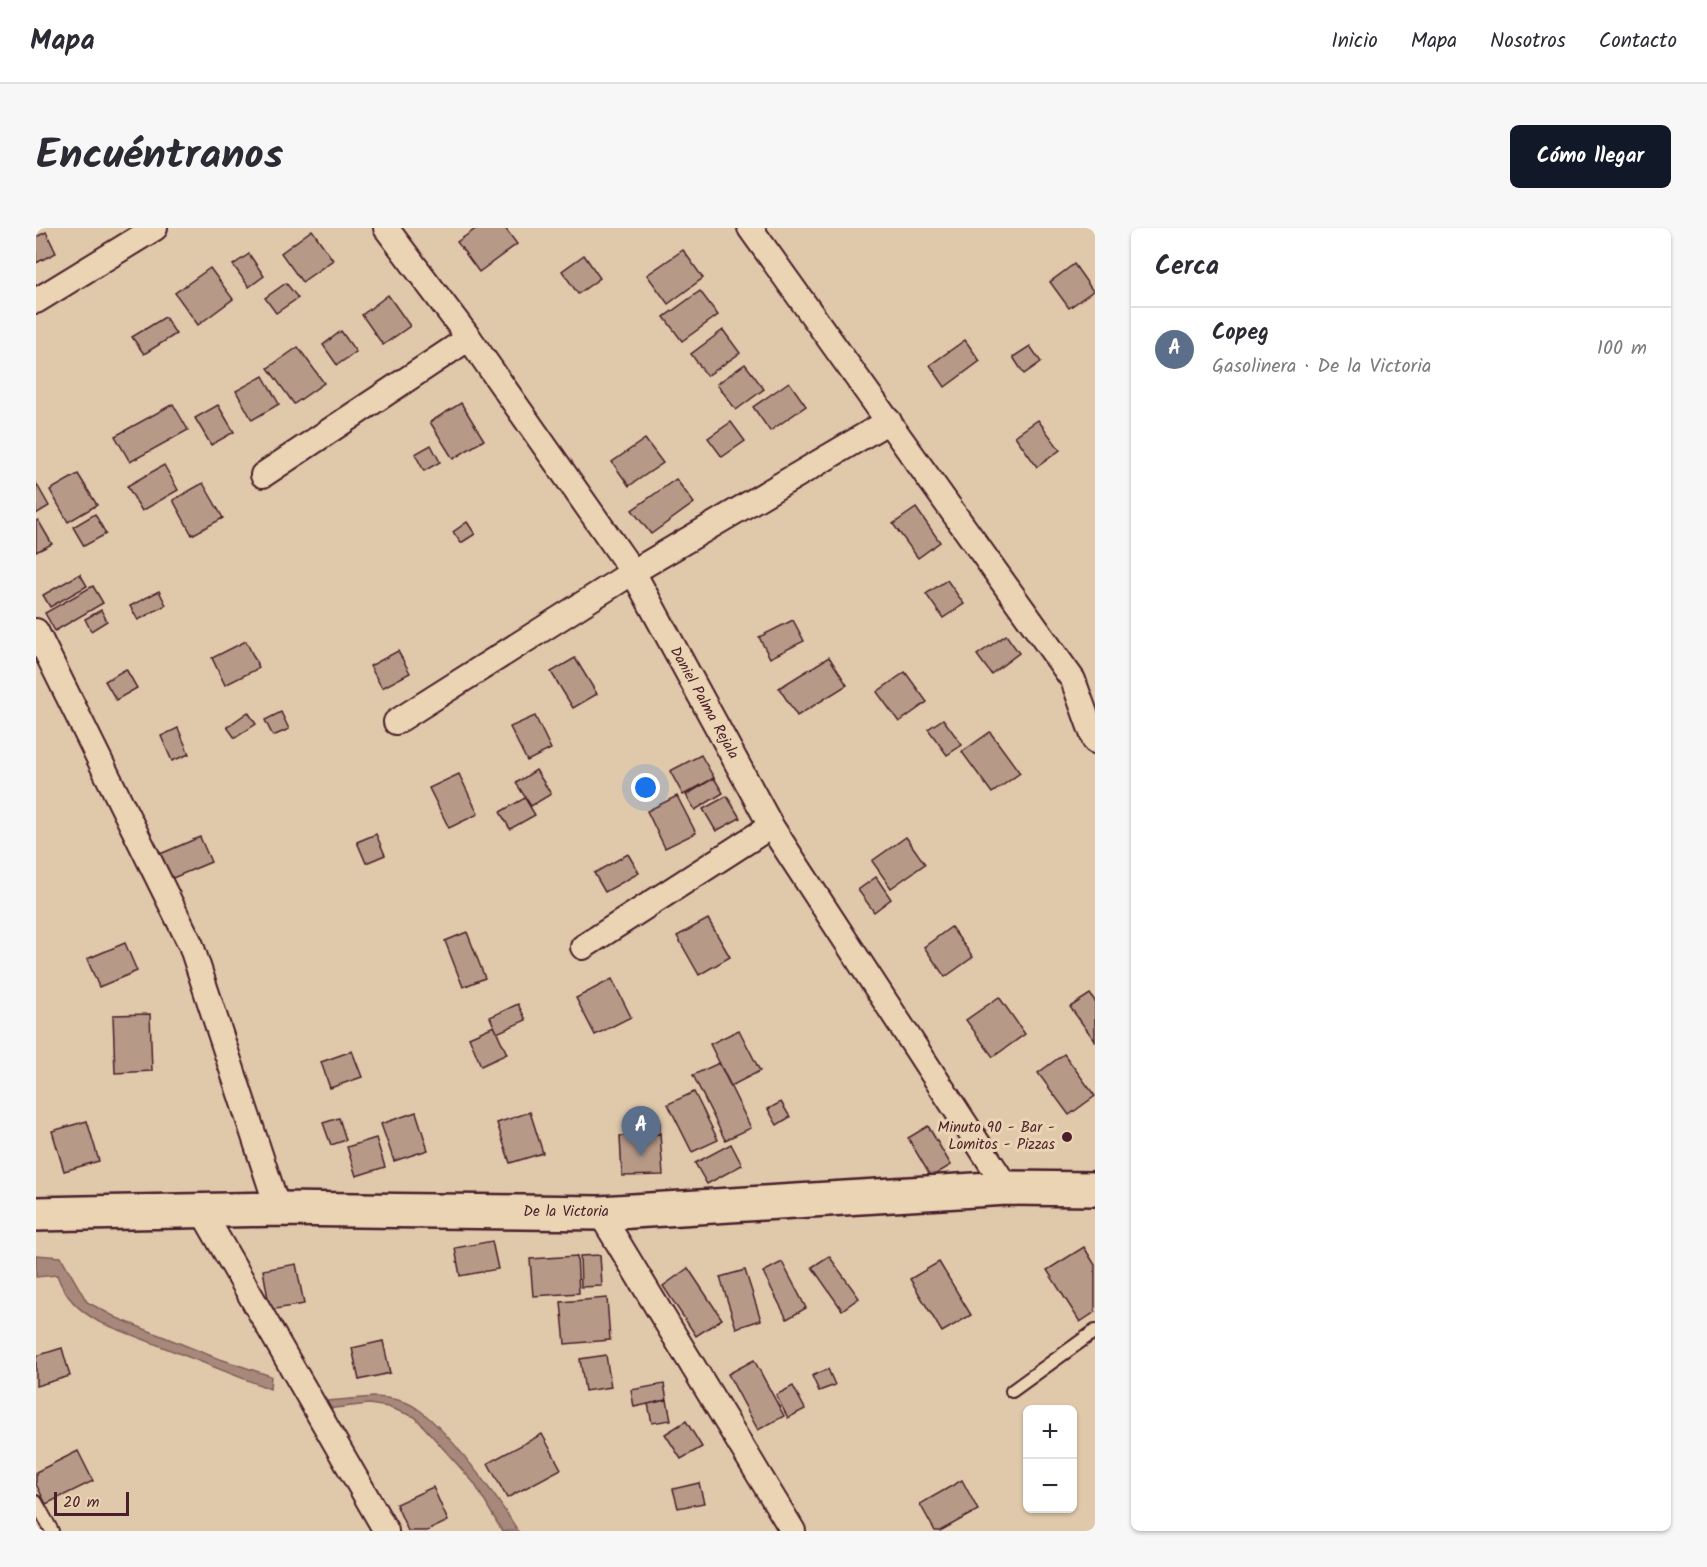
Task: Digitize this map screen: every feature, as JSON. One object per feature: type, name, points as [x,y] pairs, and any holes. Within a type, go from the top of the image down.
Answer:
[{"type":"main road","name":"De la Victoria","points":[[36,1214],[278,1209],[600,1213],[1007,1188],[1095,1189]]},
{"type":"street","points":[[36,301],[155,228]]},
{"type":"street","name":"Daniel Palma Rejala","points":[[386,228],[469,338],[633,572],[771,826],[1007,1188]]},
{"type":"street","points":[[750,228],[1073,680],[1095,741]]},
{"type":"street","points":[[263,475],[469,338]]},
{"type":"street","points":[[396,722],[633,572],[889,421]]},
{"type":"street","points":[[36,632],[191,945],[278,1209]]},
{"type":"street","points":[[584,947],[771,826]]},
{"type":"street","points":[[202,1211],[386,1531]]},
{"type":"street","points":[[600,1213],[793,1531]]},
{"type":"lane","points":[[1012,1391],[1095,1331]]},
{"type":"lane","points":[[36,1502],[52,1531]]},
{"type":"shaded area","points":[[36,1255],[61,1257],[87,1302],[117,1318],[214,1357],[271,1376],[270,1389],[99,1322],[74,1303],[64,1290],[57,1275],[36,1277]]},
{"type":"shaded area","points":[[374,1397],[406,1402],[428,1417],[471,1464],[518,1531],[502,1531],[474,1483],[415,1417],[388,1407],[369,1404],[327,1409],[327,1401]]},
{"type":"building","points":[[477,228],[505,228],[517,244],[479,272],[457,242]]},
{"type":"building","points":[[312,230],[333,260],[302,282],[281,253]]},
{"type":"building","points":[[46,232],[56,253],[36,263],[36,237]]},
{"type":"building","points":[[683,250],[703,278],[668,304],[647,275]]},
{"type":"building","points":[[249,254],[264,276],[249,287],[233,265]]},
{"type":"building","points":[[584,255],[600,278],[578,294],[562,271]]},
{"type":"building","points":[[1074,264],[1093,291],[1069,308],[1050,282]]},
{"type":"building","points":[[210,268],[233,299],[198,325],[175,293]]},
{"type":"building","points":[[286,283],[298,298],[276,313],[265,298]]},
{"type":"building","points":[[700,291],[718,315],[682,341],[664,317]]},
{"type":"building","points":[[388,295],[410,326],[383,345],[362,315]]},
{"type":"building","points":[[165,317],[176,334],[144,354],[132,337]]},
{"type":"building","points":[[723,330],[740,353],[707,376],[691,354]]},
{"type":"building","points":[[341,331],[356,352],[337,365],[323,345]]},
{"type":"building","points":[[965,340],[980,361],[945,387],[930,365]]},
{"type":"building","points":[[1030,346],[1041,362],[1024,374],[1013,357]]},
{"type":"building","points":[[298,347],[324,383],[294,404],[268,368]]},
{"type":"building","points":[[745,364],[764,389],[736,410],[717,384]]},
{"type":"building","points":[[263,376],[279,404],[252,420],[236,391]]},
{"type":"building","points":[[789,382],[806,406],[770,431],[753,407]]},
{"type":"building","points":[[461,403],[484,440],[453,459],[430,422]]},
{"type":"building","points":[[173,404],[188,430],[130,462],[115,436]]},
{"type":"building","points":[[218,405],[234,432],[211,445],[195,418]]},
{"type":"building","points":[[1038,420],[1060,450],[1037,467],[1015,436]]},
{"type":"building","points":[[731,422],[745,441],[722,457],[708,438]]},
{"type":"building","points":[[645,439],[663,463],[629,486],[612,462]]},
{"type":"building","points":[[431,445],[440,462],[424,471],[415,454]]},
{"type":"building","points":[[164,465],[178,490],[142,511],[127,486]]},
{"type":"building","points":[[78,474],[97,505],[68,522],[50,490]]},
{"type":"building","points":[[676,479],[694,503],[651,534],[632,510]]},
{"type":"building","points":[[36,483],[49,506],[36,514]]},
{"type":"building","points":[[203,483],[223,518],[192,535],[173,500]]},
{"type":"building","points":[[916,508],[940,542],[918,558],[893,524]]},
{"type":"building","points":[[95,514],[106,534],[84,546],[73,527]]},
{"type":"building","points":[[38,520],[52,544],[36,552],[36,521]]},
{"type":"building","points":[[467,522],[475,534],[461,543],[453,532]]},
{"type":"building","points":[[80,574],[87,586],[50,607],[43,595]]},
{"type":"building","points":[[947,580],[964,604],[943,618],[926,594]]},
{"type":"building","points":[[93,586],[103,603],[55,631],[45,613]]},
{"type":"building","points":[[159,591],[166,605],[138,620],[130,606]]},
{"type":"building","points":[[101,610],[107,621],[91,631],[85,619]]},
{"type":"building","points":[[793,620],[804,641],[770,658],[759,637]]},
{"type":"building","points":[[1006,635],[1019,653],[991,674],[977,655]]},
{"type":"building","points":[[246,641],[259,668],[225,685],[212,658]]},
{"type":"building","points":[[398,651],[410,673],[382,688],[370,666]]},
{"type":"building","points":[[829,657],[847,685],[797,716],[779,688]]},
{"type":"building","points":[[575,658],[597,694],[573,708],[551,672]]},
{"type":"building","points":[[126,669],[137,688],[116,700],[105,681]]},
{"type":"building","points":[[905,672],[927,702],[899,722],[877,692]]},
{"type":"building","points":[[248,712],[256,724],[235,738],[227,727]]},
{"type":"building","points":[[281,712],[289,729],[273,736],[265,720]]},
{"type":"building","points":[[535,716],[551,749],[527,761],[510,727]]},
{"type":"building","points":[[943,719],[962,745],[947,755],[928,729]]},
{"type":"building","points":[[178,728],[189,754],[172,761],[161,736]]},
{"type":"building","points":[[990,732],[1020,773],[992,793],[962,752]]},
{"type":"building","points":[[701,755],[714,778],[683,795],[670,771]]},
{"type":"building","points":[[536,770],[551,794],[531,806],[516,783]]},
{"type":"building","points":[[459,774],[478,814],[449,828],[429,788]]},
{"type":"building","points":[[714,778],[723,793],[695,810],[686,795]]},
{"type":"building","points":[[677,796],[696,833],[665,848],[647,811]]},
{"type":"building","points":[[727,796],[740,818],[716,831],[703,809]]},
{"type":"building","points":[[525,798],[535,815],[510,829],[500,812]]},
{"type":"building","points":[[376,834],[385,855],[366,863],[357,842]]},
{"type":"building","points":[[200,837],[211,862],[168,880],[158,855]]},
{"type":"building","points":[[906,837],[925,864],[891,888],[872,861]]},
{"type":"building","points":[[628,854],[639,873],[605,892],[594,873]]},
{"type":"building","points":[[876,877],[891,899],[874,912],[858,890]]},
{"type":"building","points":[[708,919],[730,957],[699,975],[677,936]]},
{"type":"building","points":[[951,927],[973,957],[945,977],[924,947]]},
{"type":"building","points":[[467,932],[485,978],[463,987],[445,941]]},
{"type":"building","points":[[125,943],[137,971],[99,987],[87,959]]},
{"type":"building","points":[[612,979],[631,1017],[595,1035],[576,998]]},
{"type":"building","points":[[1090,994],[1095,1001],[1095,1041],[1070,1007]]},
{"type":"building","points":[[999,997],[1025,1034],[993,1057],[966,1020]]},
{"type":"building","points":[[518,1004],[526,1020],[497,1033],[490,1017]]},
{"type":"building","points":[[150,1014],[152,1071],[115,1073],[113,1015]]},
{"type":"building","points":[[494,1026],[507,1054],[481,1066],[469,1037]]},
{"type":"building","points":[[739,1030],[760,1071],[731,1086],[710,1044]]},
{"type":"building","points":[[352,1051],[362,1077],[330,1088],[321,1062]]},
{"type":"building","points":[[1064,1054],[1095,1096],[1069,1115],[1038,1073]]},
{"type":"building","points":[[719,1063],[751,1128],[725,1140],[693,1075]]},
{"type":"building","points":[[694,1092],[718,1140],[692,1152],[668,1104]]},
{"type":"building","points":[[781,1102],[790,1117],[777,1125],[768,1109]]},
{"type":"building","points":[[416,1112],[428,1150],[394,1161],[381,1124]]},
{"type":"building","points":[[530,1112],[543,1153],[510,1163],[497,1123]]},
{"type":"building","points":[[339,1118],[346,1140],[331,1145],[323,1123]]},
{"type":"building","points":[[660,1120],[660,1134],[630,1135],[629,1121]]},
{"type":"building","points":[[87,1121],[99,1161],[64,1171],[52,1131]]},
{"type":"building","points":[[928,1126],[951,1165],[931,1177],[908,1138]]},
{"type":"building","points":[[660,1134],[663,1175],[622,1176],[620,1136]]},
{"type":"building","points":[[376,1138],[385,1167],[356,1176],[347,1147]]},
{"type":"building","points":[[731,1144],[742,1165],[707,1184],[695,1163]]},
{"type":"building","points":[[492,1241],[498,1269],[460,1276],[455,1248]]},
{"type":"building","points":[[1084,1247],[1095,1265],[1095,1312],[1080,1322],[1047,1270]]},
{"type":"building","points":[[600,1255],[602,1286],[581,1287],[580,1256]]},
{"type":"building","points":[[577,1256],[579,1293],[533,1296],[530,1259]]},
{"type":"building","points":[[829,1256],[859,1298],[842,1310],[812,1267]]},
{"type":"building","points":[[782,1262],[806,1308],[787,1319],[763,1272]]},
{"type":"building","points":[[939,1262],[971,1315],[942,1332],[910,1279]]},
{"type":"building","points":[[296,1264],[304,1304],[270,1310],[263,1270]]},
{"type":"building","points":[[688,1268],[722,1319],[696,1336],[663,1286]]},
{"type":"building","points":[[745,1270],[761,1320],[736,1328],[720,1277]]},
{"type":"building","points":[[607,1298],[610,1340],[565,1344],[561,1302]]},
{"type":"building","points":[[383,1341],[390,1373],[359,1380],[352,1348]]},
{"type":"building","points":[[62,1348],[70,1376],[36,1386],[36,1356]]},
{"type":"building","points":[[606,1355],[611,1387],[585,1391],[580,1359]]},
{"type":"building","points":[[754,1360],[784,1416],[758,1430],[728,1374]]},
{"type":"building","points":[[828,1369],[835,1385],[819,1391],[812,1376]]},
{"type":"building","points":[[664,1384],[667,1400],[634,1407],[631,1390]]},
{"type":"building","points":[[793,1386],[805,1409],[788,1418],[776,1395]]},
{"type":"building","points":[[667,1400],[671,1420],[652,1423],[648,1404]]},
{"type":"building","points":[[686,1421],[702,1447],[681,1459],[665,1434]]},
{"type":"building","points":[[542,1434],[561,1469],[507,1498],[488,1463]]},
{"type":"building","points":[[78,1451],[93,1481],[46,1504],[36,1484],[36,1472]]},
{"type":"building","points":[[962,1480],[978,1510],[940,1531],[935,1531],[920,1504]]},
{"type":"building","points":[[699,1483],[704,1503],[678,1508],[673,1489]]},
{"type":"building","points":[[433,1487],[448,1521],[427,1531],[408,1531],[396,1504]]},
{"type":"place","name":"Minuto 90 - Bar - Lomitos - Pizzas","points":[[1067,1137]]},
{"type":"place","name":"Copeg","points":[[641,1156]]}]
